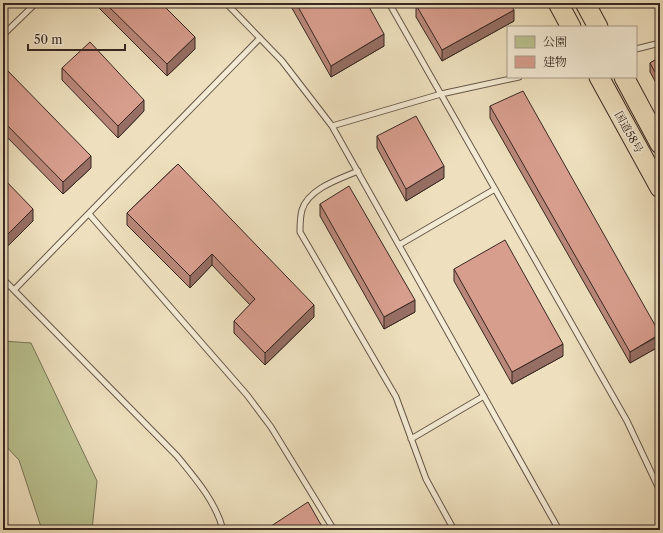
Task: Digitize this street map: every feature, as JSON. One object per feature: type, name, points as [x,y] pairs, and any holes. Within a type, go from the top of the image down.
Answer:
[{"type":"highway","points":[[558,3],[570,26]]},
{"type":"highway","points":[[585,3],[597,26]]},
{"type":"highway","name":"国道58号","points":[[600,78],[660,188]]},
{"type":"highway","name":"国道58号","points":[[625,78],[660,144]]},
{"type":"lane","points":[[3,35],[36,3]]},
{"type":"lane","points":[[226,3],[282,60],[332,126],[559,530]]},
{"type":"lane","points":[[389,3],[627,421],[660,491]]},
{"type":"lane","points":[[14,290],[260,38]]},
{"type":"lane","points":[[637,50],[660,43]]},
{"type":"lane","points":[[332,126],[440,94],[514,78]]},
{"type":"lane","points":[[358,171],[325,185],[306,201],[302,210],[300,232],[396,397],[426,479],[454,530]]},
{"type":"lane","points":[[399,245],[495,189]]},
{"type":"lane","points":[[89,214],[252,401],[271,427],[334,530]]},
{"type":"lane","points":[[3,279],[177,456],[201,485],[221,521],[223,530]]},
{"type":"lane","points":[[411,439],[484,396]]},
{"type":"green space","points":[[3,341],[31,343],[97,481],[92,530],[42,530],[19,460],[3,443]]},
{"type":"building","points":[[105,3],[161,3],[195,37],[167,64]]},
{"type":"building","points":[[296,3],[367,3],[384,34],[331,66]]},
{"type":"building","points":[[420,3],[510,3],[514,10],[442,50],[416,5]]},
{"type":"building","points":[[90,42],[144,100],[118,126],[62,68]]},
{"type":"building","points":[[660,57],[660,81],[650,63]]},
{"type":"building","points":[[8,71],[91,156],[63,182],[3,121],[3,76]]},
{"type":"building","points":[[523,91],[660,334],[630,352],[490,106]]},
{"type":"building","points":[[416,116],[444,166],[406,189],[377,136]]},
{"type":"building","points":[[178,164],[314,305],[265,353],[234,321],[255,299],[212,254],[190,276],[127,213]]},
{"type":"building","points":[[3,178],[33,209],[6,236],[3,233]]},
{"type":"building","points":[[349,186],[415,300],[384,317],[320,204]]},
{"type":"building","points":[[505,240],[563,344],[512,372],[454,269]]},
{"type":"building","points":[[308,502],[324,530],[265,530]]}]
